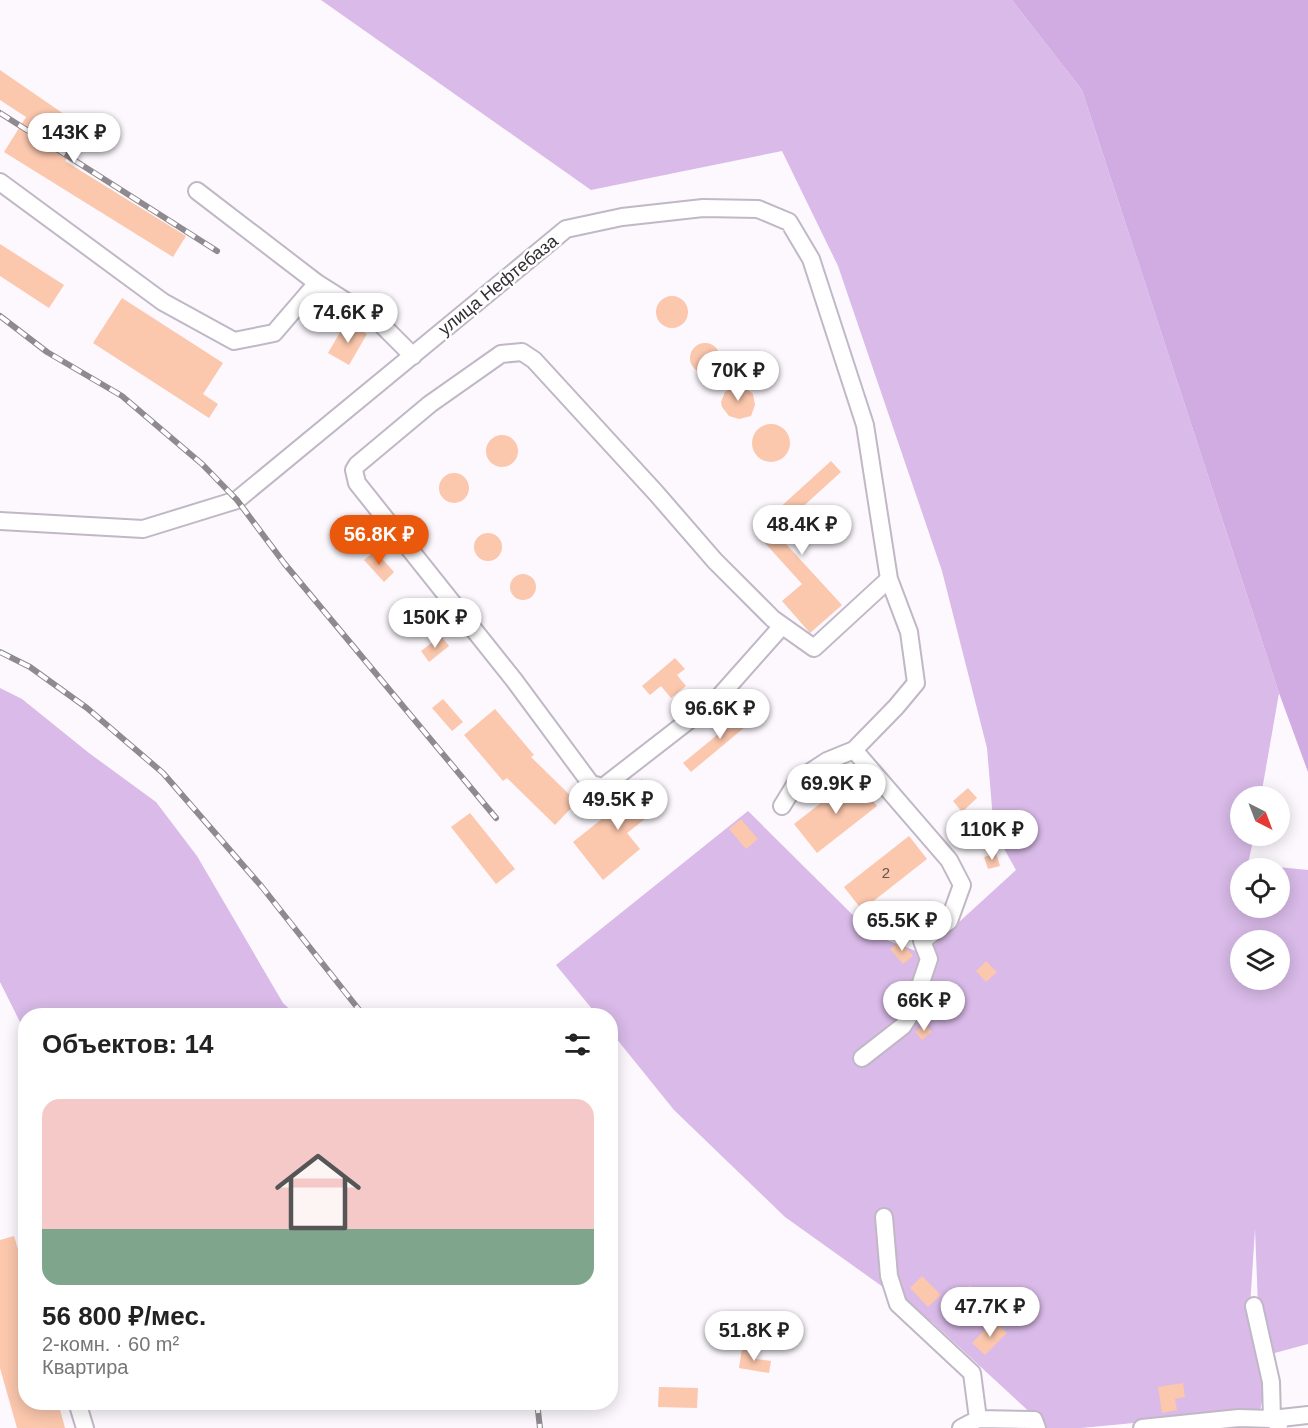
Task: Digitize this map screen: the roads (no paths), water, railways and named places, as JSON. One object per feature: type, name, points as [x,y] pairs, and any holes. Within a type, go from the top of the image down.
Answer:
[{"type":"street","points":[[0,182],[163,302],[234,341],[274,333],[316,283]]},
{"type":"street","points":[[197,191],[316,283],[380,323],[413,356]]},
{"type":"street","name":"улица Нефтебаза","points":[[0,521],[143,529],[237,500],[566,230],[622,217],[703,208],[758,209],[789,222],[810,260],[865,425],[889,579],[909,632],[916,683],[854,750]]},
{"type":"street","points":[[782,626],[719,697],[603,787],[591,784],[514,680],[357,483],[354,470],[379,444],[430,404],[501,354],[522,352],[534,360],[715,561],[782,626],[814,648],[889,579]]},
{"type":"street","points":[[782,806],[798,780],[827,761],[854,750],[949,860],[962,885],[950,921],[922,941],[929,959],[910,1015],[903,1026],[862,1058]]},
{"type":"street","points":[[884,1217],[889,1276],[898,1304],[972,1373],[978,1419]]},
{"type":"street","points":[[1254,1306],[1271,1382],[1277,1423]]},
{"type":"street","points":[[79,1410],[85,1428]]},
{"type":"street","points":[[1142,1428],[1205,1425],[1239,1418],[1277,1423],[1308,1415]]},
{"type":"street","points":[[961,1428],[978,1419],[1034,1420],[1037,1428]]},
{"type":"railway","points":[[0,113],[217,251]]},
{"type":"railway","points":[[0,316],[47,352],[122,396],[202,464],[237,500],[284,563],[496,818]]},
{"type":"railway","points":[[0,652],[30,667],[87,708],[163,773],[262,887],[358,1008]]},
{"type":"railway","points":[[538,1410],[540,1428]]}]
